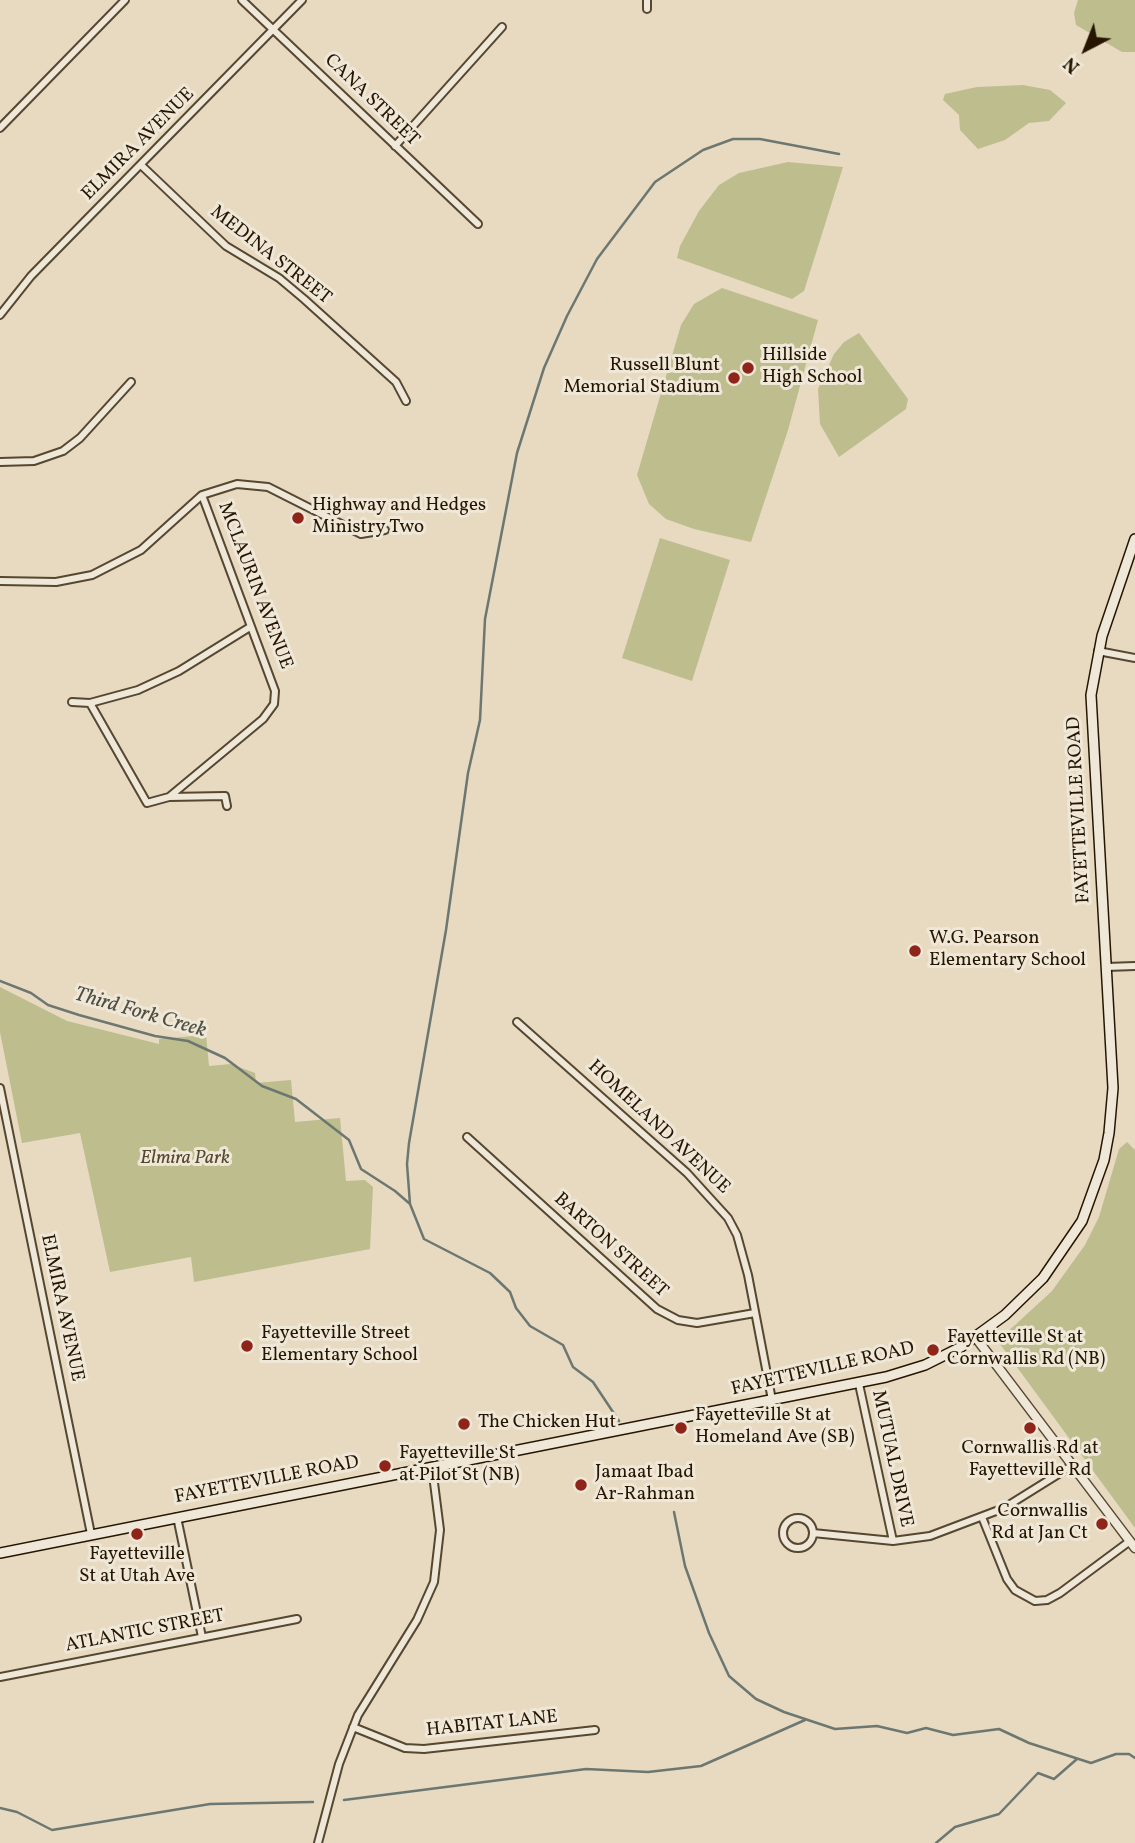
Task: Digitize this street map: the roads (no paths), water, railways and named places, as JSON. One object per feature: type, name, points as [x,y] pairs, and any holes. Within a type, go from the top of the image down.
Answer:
[{"type":"main road","name":"FAYETTEVILLE ROAD","points":[[0,1553],[859,1384],[925,1365],[976,1338],[1005,1315],[1042,1278],[1075,1233],[1094,1194],[1104,1160],[1112,1109],[1091,695],[1098,651],[1135,540]]},
{"type":"street","points":[[0,128],[125,0]]},
{"type":"street","name":"CANA STREET","points":[[242,0],[478,223]]},
{"type":"street","name":"ELMIRA AVENUE","points":[[0,315],[22,285],[142,166],[302,0]]},
{"type":"street","points":[[647,9],[648,0]]},
{"type":"street","points":[[395,146],[502,27]]},
{"type":"street","name":"MEDINA STREET","points":[[142,166],[226,246],[279,278],[304,299],[396,382],[406,401]]},
{"type":"street","points":[[0,462],[34,461],[63,451],[80,438],[131,382]]},
{"type":"street","points":[[0,581],[56,582],[92,575],[141,550],[202,495],[219,488],[252,484],[285,495],[361,534],[385,530]]},
{"type":"street","name":"MCLAURIN AVENUE","points":[[170,797],[272,709],[275,685],[250,627],[202,495]]},
{"type":"street","points":[[72,702],[90,703],[148,685],[217,649],[250,627]]},
{"type":"street","points":[[1098,651],[1135,658]]},
{"type":"street","points":[[90,703],[147,803],[170,797],[225,796],[227,806]]},
{"type":"street","points":[[1106,967],[1135,967]]},
{"type":"street","name":"HOMELAND AVENUE","points":[[517,1022],[718,1203],[737,1235],[772,1401]]},
{"type":"street","name":"ELMIRA AVENUE","points":[[0,1088],[91,1534]]},
{"type":"street","points":[[0,1133],[8,1131]]},
{"type":"street","name":"BARTON STREET","points":[[467,1137],[657,1309],[678,1320],[697,1323],[755,1312]]},
{"type":"street","points":[[976,1338],[1132,1544],[1047,1600],[1035,1601],[1015,1590],[982,1517]]},
{"type":"street","name":"MUTUAL DRIVE","points":[[859,1384],[893,1541]]},
{"type":"street","points":[[813,1533],[893,1541],[930,1536],[1004,1508],[1073,1465]]},
{"type":"street","points":[[318,1843],[339,1764],[353,1727],[367,1698],[417,1620],[434,1582],[440,1530],[432,1467]]},
{"type":"street","points":[[177,1517],[201,1637]]},
{"type":"street","points":[[798,1518],[806,1520],[813,1533],[806,1546],[798,1548],[785,1541],[782,1533],[785,1525],[798,1518]]},
{"type":"street","name":"ATLANTIC STREET","points":[[0,1677],[297,1619]]},
{"type":"street","name":"HABITAT LANE","points":[[353,1727],[405,1748],[424,1749],[595,1730]]},
{"type":"waterway","points":[[410,1204],[407,1164],[409,1143],[446,930],[468,773],[480,720],[485,619],[517,453],[544,368],[597,259],[655,182],[703,150],[733,139],[760,139],[839,154]]},
{"type":"waterway","name":"Third Fork Creek","points":[[0,981],[31,993],[48,1005],[79,1015],[155,1036],[188,1041],[225,1058],[262,1086],[296,1099],[349,1140],[361,1169],[410,1204],[424,1239],[490,1273],[510,1292],[516,1308],[530,1326],[563,1345],[573,1367],[593,1382],[619,1421]]},
{"type":"waterway","name":"Third Fork Creek","points":[[674,1512],[685,1566],[709,1633],[729,1676],[756,1699],[784,1712],[835,1729],[877,1726],[907,1733],[926,1728],[953,1735],[999,1729],[1029,1743],[1091,1763],[1116,1754],[1129,1754],[1135,1758]]},
{"type":"waterway","points":[[344,1800],[586,1769],[648,1772],[701,1766],[805,1720]]},
{"type":"waterway","points":[[936,1843],[955,1827],[999,1814],[1038,1773],[1054,1779],[1077,1759]]},
{"type":"waterway","points":[[0,1808],[17,1812],[52,1830],[210,1804],[313,1802]]},
{"type":"place","name":"Hillside High School","points":[[748,368]]},
{"type":"place","name":"Russell Blunt Memorial Stadium","points":[[734,378]]},
{"type":"place","name":"Highway and Hedges Ministry Two","points":[[298,518]]},
{"type":"place","name":"W.G. Pearson Elementary School","points":[[915,951]]},
{"type":"place","name":"Fayetteville Street Elementary School","points":[[247,1346]]},
{"type":"place","name":"Fayetteville St at Cornwallis Rd (NB)","points":[[933,1350]]},
{"type":"place","name":"The Chicken Hut","points":[[464,1424]]},
{"type":"place","name":"Fayetteville St at Homeland Ave (SB)","points":[[681,1428]]},
{"type":"place","name":"Cornwallis Rd at Fayetteville Rd","points":[[1030,1428]]},
{"type":"place","name":"Fayetteville St at Pilot St (NB)","points":[[385,1466]]},
{"type":"place","name":"Jamaat Ibad Ar-Rahman","points":[[581,1485]]},
{"type":"place","name":"Cornwallis Rd at Jan Ct","points":[[1102,1524]]},
{"type":"place","name":"Fayetteville St at Utah Ave","points":[[137,1534]]},
{"type":"park label","name":"Elmira Park","points":[[185,1160]]}]
